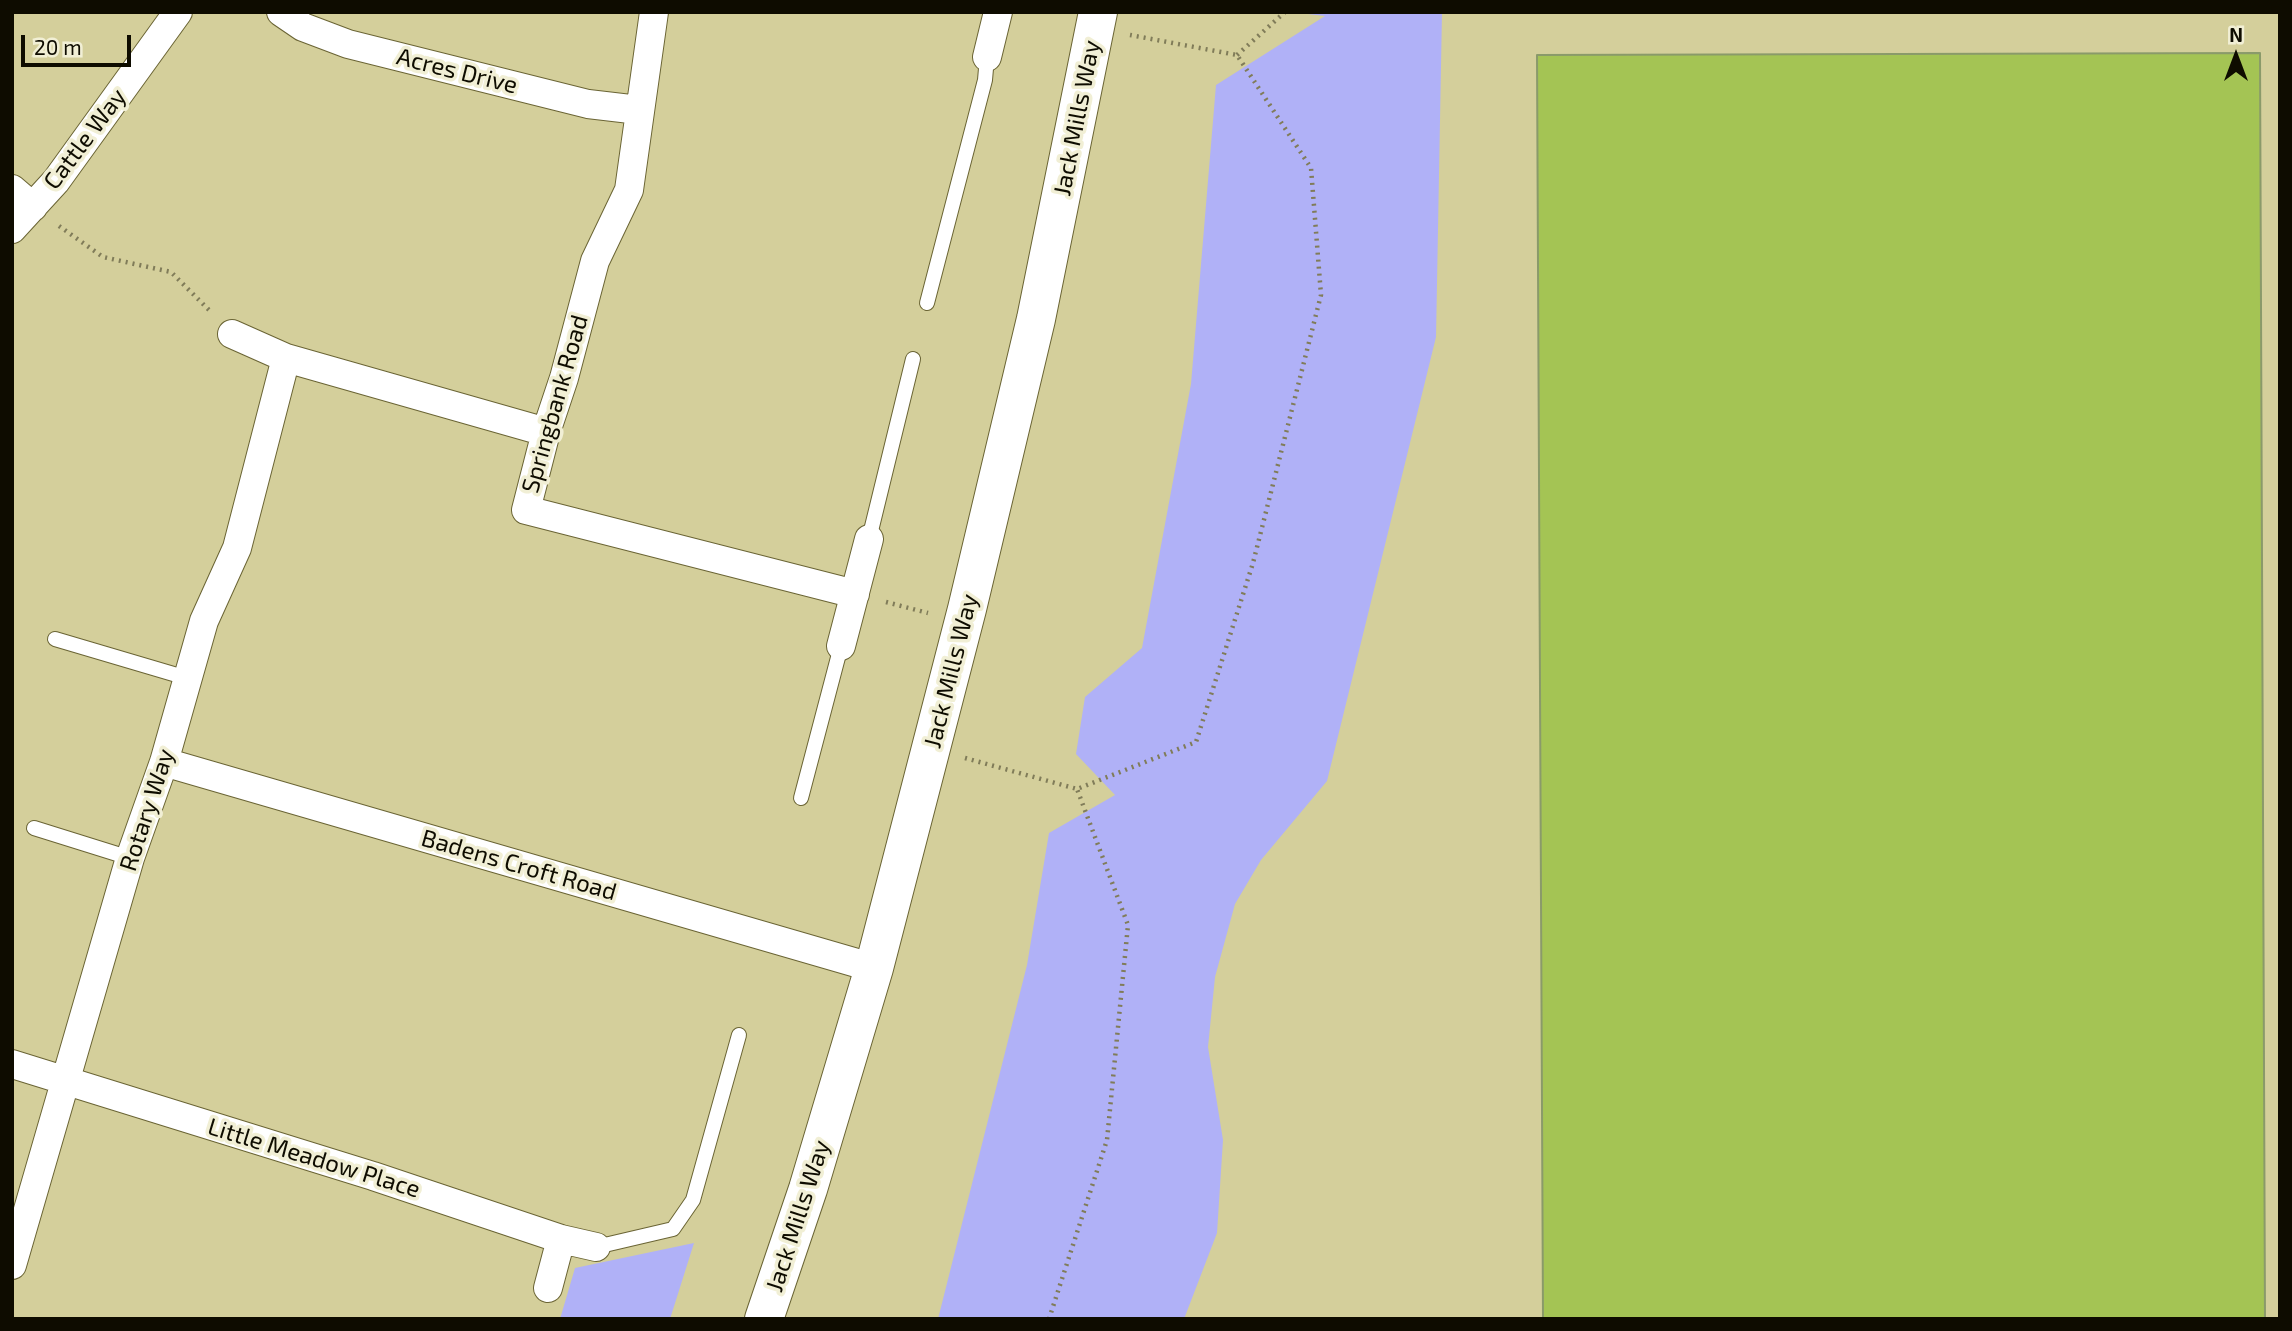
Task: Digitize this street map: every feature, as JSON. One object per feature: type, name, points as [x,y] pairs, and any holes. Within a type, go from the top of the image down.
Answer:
[{"type":"main road","name":"Jack Mills Way","points":[[764,1319],[808,1189],[874,968],[964,622],[1036,318],[1096,21]]},
{"type":"street","name":"Cattle Way","points":[[12,229],[23,198],[56,181],[178,12]]},
{"type":"street","name":"Acres Drive","points":[[281,12],[303,27],[348,44],[588,104],[639,110]]},
{"type":"street","name":"Springbank Road","points":[[654,12],[629,190],[594,261],[526,510],[855,594]]},
{"type":"street","points":[[987,57],[998,12]]},
{"type":"street","points":[[232,334],[286,358],[546,432]]},
{"type":"street","name":"Rotary Way","points":[[12,1265],[130,858],[164,762],[204,621],[237,548],[286,358]]},
{"type":"street","points":[[841,646],[869,539]]},
{"type":"street","name":"Badens Croft Road","points":[[164,762],[874,968]]},
{"type":"street","name":"Little Meadow Place","points":[[12,1064],[373,1176],[561,1239],[596,1247]]},
{"type":"street","points":[[548,1288],[561,1239]]},
{"type":"lane","points":[[927,303],[985,80],[987,57]]},
{"type":"lane","points":[[869,539],[913,359]]},
{"type":"lane","points":[[55,639],[187,678]]},
{"type":"lane","points":[[801,798],[841,646]]},
{"type":"lane","points":[[34,828],[130,858]]},
{"type":"lane","points":[[596,1247],[673,1229],[693,1200],[739,1035]]},
{"type":"path","points":[[1237,55],[1285,12]]},
{"type":"path","points":[[931,748],[1077,789],[1196,742],[1254,563],[1321,295],[1311,168],[1237,55],[1096,21]]},
{"type":"path","points":[[23,198],[103,257],[171,272],[232,334]]},
{"type":"path","points":[[855,594],[964,622]]},
{"type":"path","points":[[1049,1319],[1107,1140],[1128,925],[1077,789]]},
{"type":"shaded area","points":[[1291,12],[1442,12],[1436,337],[1327,781],[1261,860],[1235,904],[1215,977],[1208,1047],[1223,1140],[1217,1233],[1184,1319],[938,1319],[1027,965],[1049,833],[1115,795],[1076,754],[1085,697],[1142,648],[1191,384],[1216,85],[1325,16]]},
{"type":"shaded area","points":[[694,1243],[670,1319],[560,1319],[575,1268]]},
{"type":"building","points":[[2260,53],[2265,1319],[1543,1319],[1537,55]]}]
